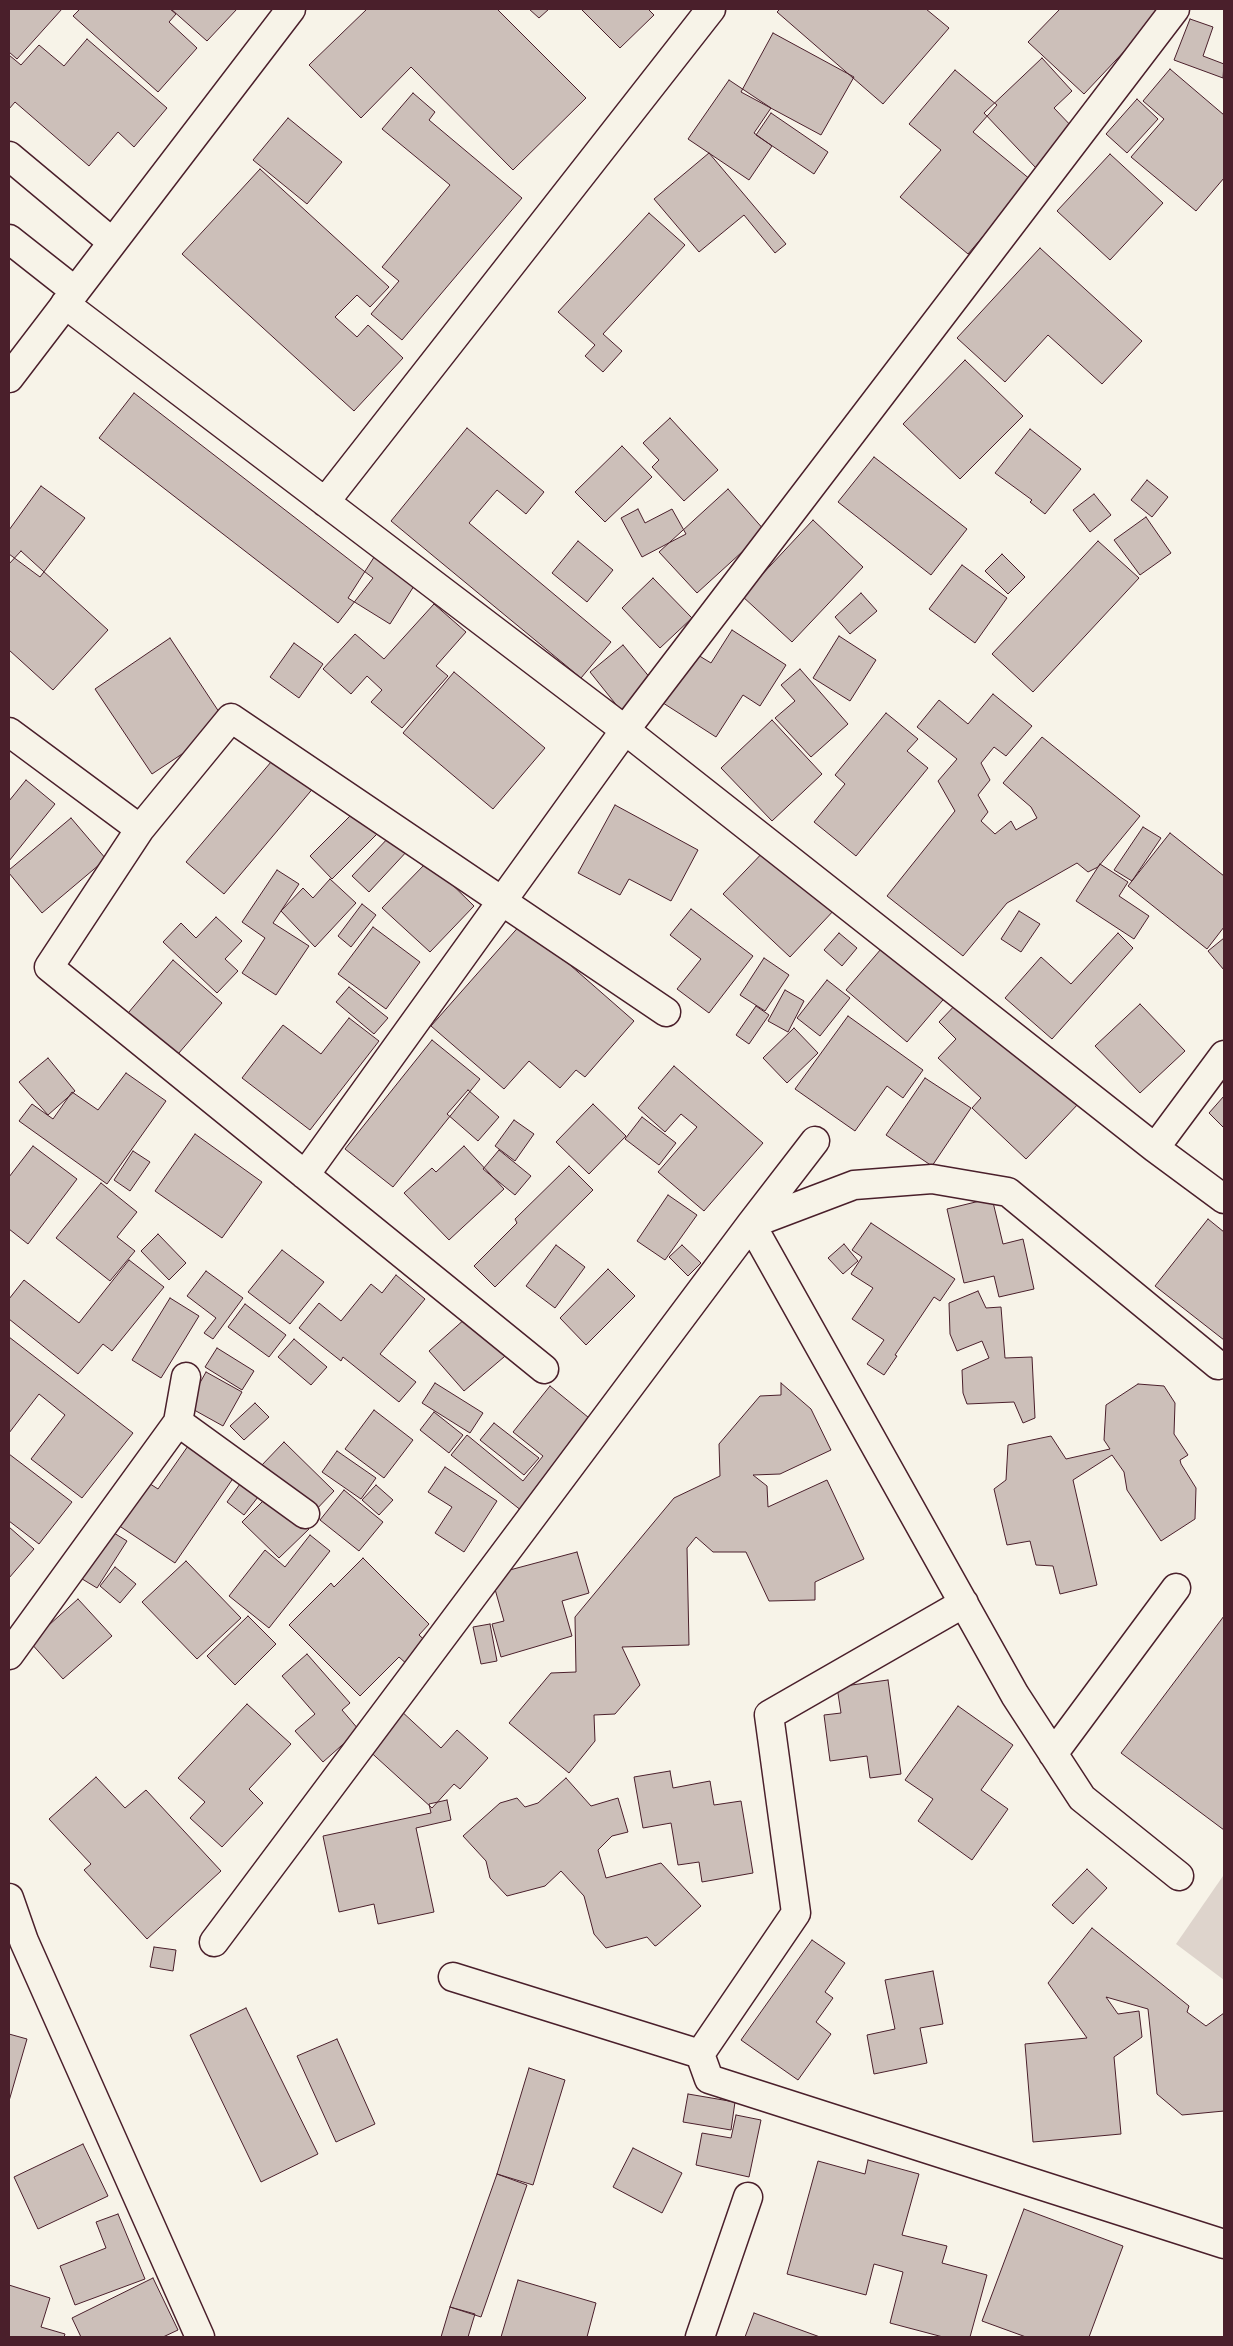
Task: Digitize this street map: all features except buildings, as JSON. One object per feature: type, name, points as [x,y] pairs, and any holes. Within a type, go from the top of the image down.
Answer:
[{"type":"street","points":[[9,378],[291,9]]},
{"type":"street","points":[[325,502],[711,9]]},
{"type":"street","points":[[305,1175],[626,730],[1175,9]]},
{"type":"street","points":[[9,156],[112,242]]},
{"type":"street","points":[[9,238],[70,297],[325,502],[626,730],[1155,1148],[1224,1200]]},
{"type":"street","points":[[544,1369],[49,967],[140,830],[231,718],[666,1012]]},
{"type":"street","points":[[9,732],[140,830]]},
{"type":"street","points":[[1155,1148],[1224,1055]]},
{"type":"street","points":[[214,1942],[815,1141]]},
{"type":"street","points":[[751,1224],[854,1185],[932,1179],[1008,1192],[1218,1365]]},
{"type":"street","points":[[751,1224],[1015,1695],[1053,1754],[1082,1798],[1178,1876]]},
{"type":"street","points":[[9,1655],[178,1422],[186,1378]]},
{"type":"street","points":[[178,1422],[305,1514]]},
{"type":"street","points":[[1053,1754],[1176,1588]]},
{"type":"street","points":[[700,2054],[796,1912],[769,1715],[964,1603]]},
{"type":"street","points":[[9,1898],[24,1941],[200,2337]]},
{"type":"street","points":[[453,1977],[700,2054]]},
{"type":"street","points":[[700,2054],[710,2079],[1224,2244]]},
{"type":"street","points":[[700,2337],[748,2197]]},
{"type":"shaded area","points":[[1224,1877],[1224,1980],[1176,1944]]}]
